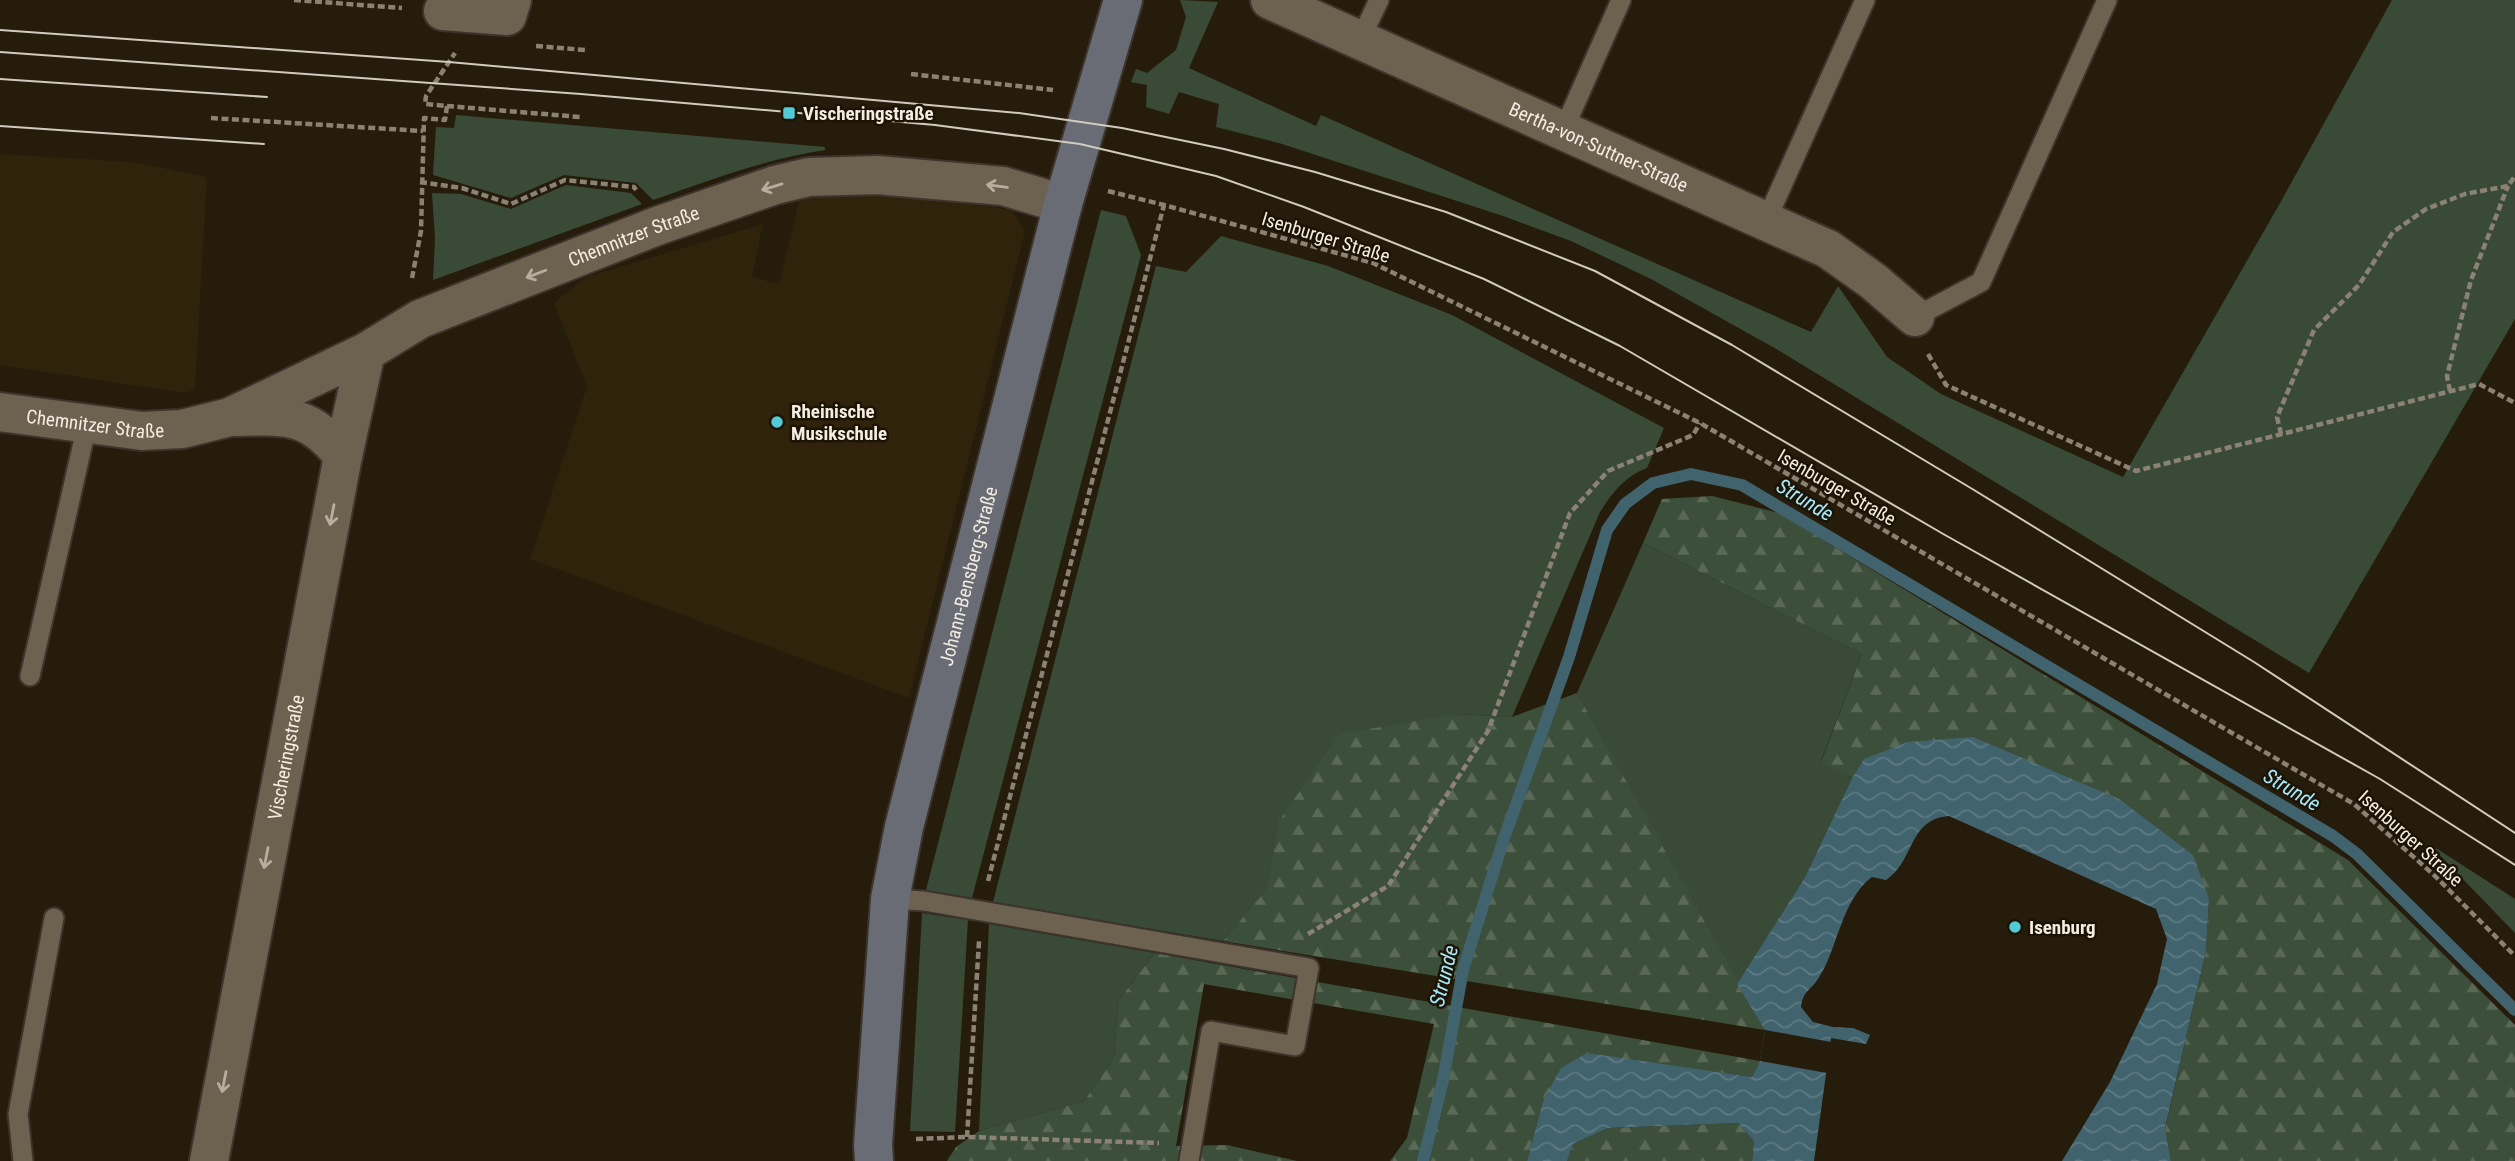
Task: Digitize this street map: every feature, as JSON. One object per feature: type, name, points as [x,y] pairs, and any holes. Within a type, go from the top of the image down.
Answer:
[{"type":"street","points":[[443,11],[507,16],[512,0]]},
{"type":"street","name":"Johann-Bensberg-Straße","points":[[874,1153],[890,899],[904,827],[1066,193],[1123,0]]},
{"type":"street","name":"Bertha-von-Suttner-Straße","points":[[1270,0],[1828,249],[1874,281],[1915,317]]},
{"type":"street","name":"Chemnitzer Straße","points":[[0,412],[142,431],[182,429],[230,417],[374,346],[420,319],[657,226],[775,185],[809,177],[877,175],[1066,193]]},
{"type":"street","name":"Vischeringstraße","points":[[209,1161],[343,456],[374,346]]},
{"type":"street","name":"Chemnitzer Straße","points":[[230,417],[268,416],[302,421],[326,435],[343,456]]},
{"type":"lane","points":[[1360,40],[1379,0]]},
{"type":"lane","points":[[1563,131],[1621,0]]},
{"type":"lane","points":[[1766,221],[1865,0]]},
{"type":"lane","points":[[1915,317],[1981,282],[2107,0]]},
{"type":"lane","points":[[30,677],[87,425]]},
{"type":"lane","points":[[890,899],[924,901],[1310,968],[1295,1046],[1211,1031],[1189,1154]]},
{"type":"lane","points":[[23,1161],[18,1114],[54,918]]},
{"type":"path","points":[[295,0],[443,11]]},
{"type":"path","points":[[460,47],[426,96],[425,104],[580,117]]},
{"type":"path","points":[[911,74],[1061,93]]},
{"type":"path","points":[[420,319],[410,294],[421,231],[420,183],[424,118],[445,120],[447,106]]},
{"type":"path","points":[[211,118],[423,131]]},
{"type":"path","points":[[2450,391],[2447,376],[2471,280],[2508,186],[2515,176]]},
{"type":"path","points":[[420,183],[462,188],[511,204],[565,180],[634,187],[648,202],[657,226]]},
{"type":"path","points":[[2281,434],[2277,418],[2314,330],[2359,285],[2393,232],[2426,209],[2465,194],[2508,186]]},
{"type":"path","name":"Isenburger Straße","points":[[1066,193],[1164,205],[1373,262],[1700,423],[2354,804],[2435,876],[2515,956]]},
{"type":"path","points":[[967,1137],[980,911],[1164,205]]},
{"type":"path","points":[[1915,317],[1930,361],[1946,386],[2136,471],[2479,384],[2515,403]]},
{"type":"path","points":[[1265,960],[1388,886],[1488,731],[1570,513],[1608,471],[1693,435],[1700,423]]},
{"type":"path","points":[[874,1153],[908,1140],[967,1137],[1189,1154]]},
{"type":"shaded area","points":[[0,154],[133,162],[207,177],[195,389],[185,393],[0,365]]},
{"type":"shaded area","name":"Rheinische Musikschule","points":[[872,193],[1012,211],[1025,231],[909,698],[530,559],[587,387],[554,303],[586,277],[763,224],[752,277],[779,284],[800,197]]},
{"type":"green space","points":[[1180,0],[1218,2],[1189,68],[1316,126],[1321,115],[1811,332],[1838,286],[1887,357],[1941,394],[2123,477],[2279,205],[2392,0],[2515,0],[2515,319],[2309,673],[1778,350],[1651,279],[1571,241],[1503,216],[1279,143],[1216,127],[1219,104],[1179,92],[1169,114],[1146,107],[1147,85],[1131,82],[1136,69],[1147,73],[1176,50],[1186,17]]},
{"type":"green space","points":[[456,115],[825,147],[825,150],[759,165],[653,200],[636,183],[564,175],[511,198],[433,175],[436,127],[454,128]]},
{"type":"green space","points":[[566,185],[631,193],[642,204],[433,280],[435,239],[432,193],[461,194],[511,209]]},
{"type":"green space","points":[[1101,210],[1126,216],[1141,255],[972,898],[926,890]]},
{"type":"green space","points":[[1221,236],[1328,266],[1452,315],[1664,428],[1647,468],[1620,486],[1600,512],[1512,717],[1456,714],[1278,822],[1269,888],[1223,941],[993,902],[1156,266],[1186,272]]},
{"type":"green space","points":[[1712,496],[1779,513],[2348,860],[2515,1025],[2515,1161],[2171,1161],[2165,1129],[2206,951],[2209,899],[1864,759],[1852,778],[1821,762],[1862,654],[1643,543],[1662,499]]},
{"type":"green space","points":[[1643,543],[1862,654],[1821,761],[1852,778],[1805,877],[1737,984],[1577,693]]},
{"type":"green space","points":[[1577,693],[1765,1030],[1223,941],[1268,888],[1278,822],[1340,734],[1456,714],[1512,717]]},
{"type":"green space","points":[[2428,843],[2515,899],[2515,933]]},
{"type":"green space","points":[[922,913],[968,920],[955,1132],[910,1131]]},
{"type":"green space","points":[[989,924],[1155,953],[1118,1001],[1114,1058],[1084,1101],[979,1131]]},
{"type":"green space","points":[[1155,953],[1760,1061],[1752,1077],[1587,1054],[1543,1101],[1527,1161],[1390,1161],[1407,1138],[1434,1024],[1204,984],[1176,1146],[1227,1145],[1297,1161],[947,1161],[956,1147],[979,1131],[1084,1101],[1114,1058],[1118,1001]]},
{"type":"green space","points":[[1738,1123],[1754,1141],[1752,1161],[1567,1161],[1573,1144],[1608,1128]]},
{"type":"water","points":[[1973,737],[2119,799],[2193,855],[2209,899],[2206,951],[2165,1128],[2171,1161],[2062,1161],[2110,1082],[2157,984],[2167,939],[2156,909],[1949,816],[1926,825],[1895,872],[1886,880],[1872,877],[1853,898],[1825,967],[1803,998],[1801,1007],[1813,1022],[1853,1028],[1870,1035],[1866,1044],[1831,1038],[1814,1161],[1752,1161],[1754,1141],[1738,1123],[1608,1128],[1573,1144],[1567,1161],[1527,1161],[1543,1101],[1561,1068],[1587,1053],[1752,1077],[1760,1061],[1765,1030],[1737,984],[1805,877],[1852,778],[1864,759],[1908,742]]},
{"type":"pier","points":[[1765,1030],[1831,1042],[1827,1073],[1760,1061]]},
{"type":"waterway","name":"Strunde","points":[[1423,1161],[1443,1080],[1463,970],[1503,841],[1569,657],[1607,530],[1625,504],[1653,483],[1691,474],[1742,485],[2333,836],[2357,854],[2515,1010]]},
{"type":"tram line","points":[[0,30],[449,62],[1019,113],[1122,128],[1224,149],[1315,172],[1446,212],[1595,271],[1732,345],[2254,662],[2515,833]]},
{"type":"tram line","points":[[0,52],[581,94],[935,125],[1080,144],[1216,176],[1304,207],[1484,279],[1620,346],[1945,535],[2380,779],[2515,865]]},
{"type":"tram line","points":[[0,79],[267,97]]},
{"type":"tram line","points":[[0,126],[264,144]]},
{"type":"place","name":"Vischeringstraße","points":[[789,113]]},
{"type":"place","name":"Rheinische Musikschule","points":[[777,422]]},
{"type":"place","name":"Isenburg","points":[[2015,927]]}]
